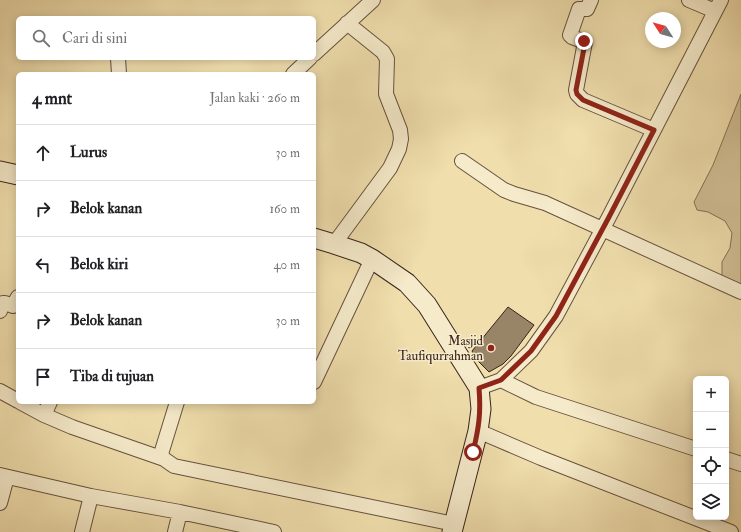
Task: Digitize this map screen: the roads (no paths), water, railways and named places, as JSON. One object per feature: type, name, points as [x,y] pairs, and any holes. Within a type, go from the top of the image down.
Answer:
[{"type":"main road","points":[[0,171],[16,175]]},
{"type":"main road","points":[[316,239],[372,259],[407,283],[427,305],[479,388],[481,408],[478,431],[453,528]]},
{"type":"street","points":[[316,52],[374,0]]},
{"type":"street","points":[[591,0],[587,9],[580,8],[570,35],[585,42],[576,90],[577,94],[583,100],[654,130]]},
{"type":"street","points":[[479,388],[501,380],[531,351],[556,316],[718,5],[689,0]]},
{"type":"street","points":[[334,244],[390,168],[399,149],[401,139],[400,130],[386,94],[387,59],[383,52],[347,23]]},
{"type":"street","points":[[118,60],[119,72]]},
{"type":"street","points":[[295,72],[308,60]]},
{"type":"street","points":[[462,161],[504,190],[545,203],[741,292]]},
{"type":"street","points":[[316,378],[372,259]]},
{"type":"street","points":[[0,311],[3,304],[5,303],[13,306],[16,301]]},
{"type":"street","points":[[501,380],[536,397],[693,448]]},
{"type":"street","points":[[0,391],[16,399]]},
{"type":"street","points":[[31,404],[47,408],[78,429],[164,459],[174,466],[453,528]]},
{"type":"street","points":[[164,459],[161,454],[177,404]]},
{"type":"street","points":[[478,431],[541,458],[731,532]]},
{"type":"street","points":[[729,460],[741,464]]},
{"type":"street","points":[[0,503],[3,476],[91,496],[180,512],[269,531]]},
{"type":"street","points":[[82,532],[91,496]]},
{"type":"street","points":[[175,532],[180,512]]},
{"type":"place","name":"Masjid Taufiqurrahman","points":[[491,348]]}]
